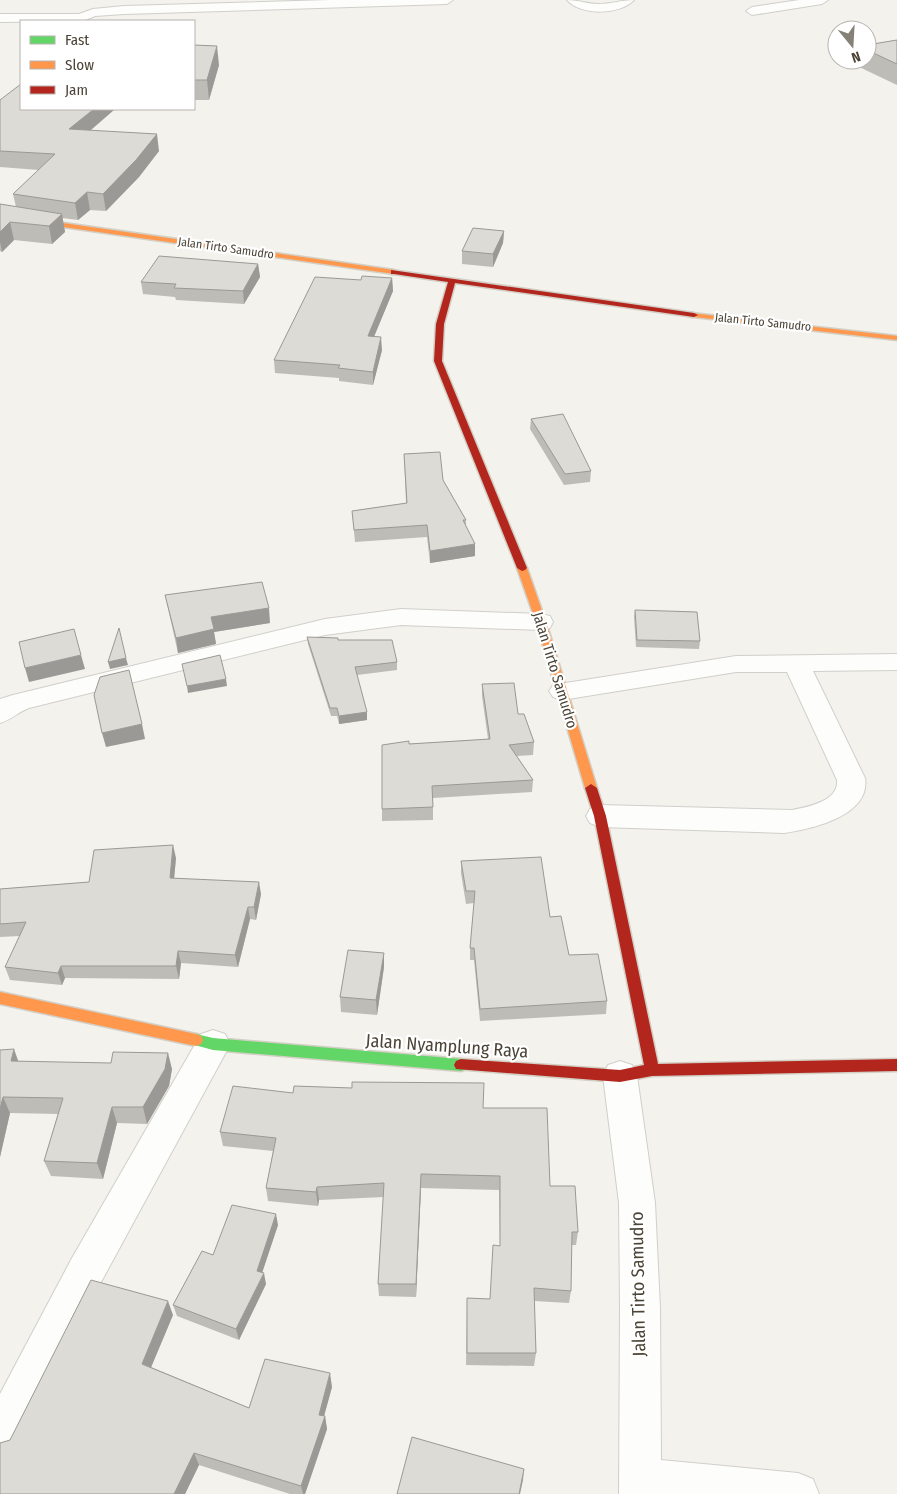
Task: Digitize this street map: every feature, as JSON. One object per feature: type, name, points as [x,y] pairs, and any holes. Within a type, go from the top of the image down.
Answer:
[{"type":"street","points":[[0,18],[81,18],[93,14],[132,10],[447,0]]},
{"type":"street","points":[[573,0],[593,9],[618,5],[628,0]]},
{"type":"street","points":[[752,11],[822,0]]},
{"type":"street","name":"Jalan Tirto Samudro","points":[[0,216],[693,315],[897,338]]},
{"type":"street","name":"Jalan Tirto Samudro","points":[[452,280],[440,324],[438,361],[510,534],[541,622],[600,816],[636,1073],[640,1308],[639,1487]]},
{"type":"street","points":[[0,714],[9,706],[22,701],[325,627],[401,617],[541,622]]},
{"type":"street","points":[[562,691],[736,664],[897,662]]},
{"type":"street","points":[[600,816],[784,822],[806,819],[837,805],[847,796],[852,788],[850,776],[796,664]]},
{"type":"street","name":"Jalan Nyamplung Raya","points":[[0,998],[105,1019],[213,1044],[432,1063],[636,1073],[897,1066]]},
{"type":"street","points":[[0,1436],[86,1271],[213,1044]]},
{"type":"street","points":[[639,1487],[798,1494]]},
{"type":"building","points":[[897,40],[897,64],[877,55],[877,43]]},
{"type":"building","points":[[195,45],[217,46],[207,80],[195,80]]},
{"type":"building","points":[[20,85],[20,110],[93,110],[69,129],[157,134],[136,160],[103,194],[87,192],[75,203],[13,194],[55,154],[0,151],[0,100]]},
{"type":"building","points":[[0,204],[62,214],[49,226],[10,222],[0,232]]},
{"type":"building","points":[[473,228],[504,231],[493,254],[462,251]]},
{"type":"building","points":[[159,256],[258,264],[243,291],[174,288],[176,284],[141,282]]},
{"type":"building","points":[[362,276],[392,278],[368,336],[381,337],[373,372],[338,368],[340,365],[274,360],[315,277],[361,280]]},
{"type":"building","points":[[563,414],[591,471],[565,474],[531,419]]},
{"type":"building","points":[[440,452],[443,480],[466,520],[463,520],[475,544],[430,551],[427,525],[354,530],[352,511],[407,503],[404,454]]},
{"type":"building","points":[[262,582],[269,608],[211,617],[214,629],[176,638],[165,595]]},
{"type":"building","points":[[635,610],[697,612],[700,641],[637,640]]},
{"type":"building","points":[[119,628],[126,658],[108,662]]},
{"type":"building","points":[[74,629],[81,655],[25,668],[19,642]]},
{"type":"building","points":[[307,637],[338,638],[338,640],[392,640],[397,662],[355,667],[367,712],[339,716],[337,708],[330,708]]},
{"type":"building","points":[[220,655],[226,679],[187,686],[182,664]]},
{"type":"building","points":[[129,670],[142,724],[102,733],[94,695],[100,677]]},
{"type":"building","points":[[514,683],[518,714],[524,714],[534,742],[509,745],[533,780],[432,786],[433,807],[382,809],[382,745],[409,741],[409,744],[490,739],[482,684]]},
{"type":"building","points":[[173,845],[170,878],[259,882],[254,907],[248,907],[235,955],[178,951],[176,966],[61,966],[58,973],[5,967],[26,922],[0,924],[0,889],[89,882],[94,850]]},
{"type":"building","points":[[541,857],[550,917],[561,916],[569,955],[598,954],[607,1001],[480,1009],[474,948],[470,948],[475,891],[466,891],[461,861]]},
{"type":"building","points":[[348,950],[384,953],[376,1000],[340,997]]},
{"type":"building","points":[[14,1049],[11,1061],[111,1063],[113,1052],[168,1053],[165,1069],[143,1107],[112,1107],[97,1163],[44,1161],[63,1098],[3,1097],[0,1109],[0,1050]]},
{"type":"building","points":[[352,1082],[484,1083],[483,1108],[547,1108],[550,1186],[575,1186],[578,1232],[572,1232],[571,1291],[534,1288],[536,1353],[467,1353],[467,1298],[490,1299],[493,1245],[500,1246],[500,1176],[421,1174],[416,1284],[378,1284],[384,1183],[317,1187],[316,1192],[266,1188],[276,1138],[220,1132],[233,1086],[293,1093],[294,1086],[352,1088]]},
{"type":"building","points":[[232,1205],[276,1214],[257,1271],[264,1273],[236,1329],[173,1305],[202,1251],[213,1255]]},
{"type":"building","points":[[91,1280],[168,1301],[142,1364],[249,1408],[265,1359],[330,1373],[319,1415],[325,1416],[301,1486],[194,1453],[174,1494],[0,1494],[0,1443],[10,1440]]},
{"type":"building","points":[[412,1437],[524,1469],[519,1494],[397,1494]]},
{"type":"traffic: fast","points":[[196,1040],[213,1044],[461,1065]]},
{"type":"traffic: slow","points":[[0,216],[394,272]]},
{"type":"traffic: slow","points":[[694,315],[897,338]]},
{"type":"traffic: slow","points":[[522,568],[541,622],[591,788]]},
{"type":"traffic: slow","points":[[0,998],[196,1040]]},
{"type":"traffic: jam","points":[[394,272],[694,315]]},
{"type":"traffic: jam","points":[[452,280],[440,324],[438,361],[522,568]]},
{"type":"traffic: jam","points":[[591,788],[600,816],[652,1070]]},
{"type":"traffic: jam","points":[[461,1065],[620,1076],[652,1070],[897,1065]]}]
